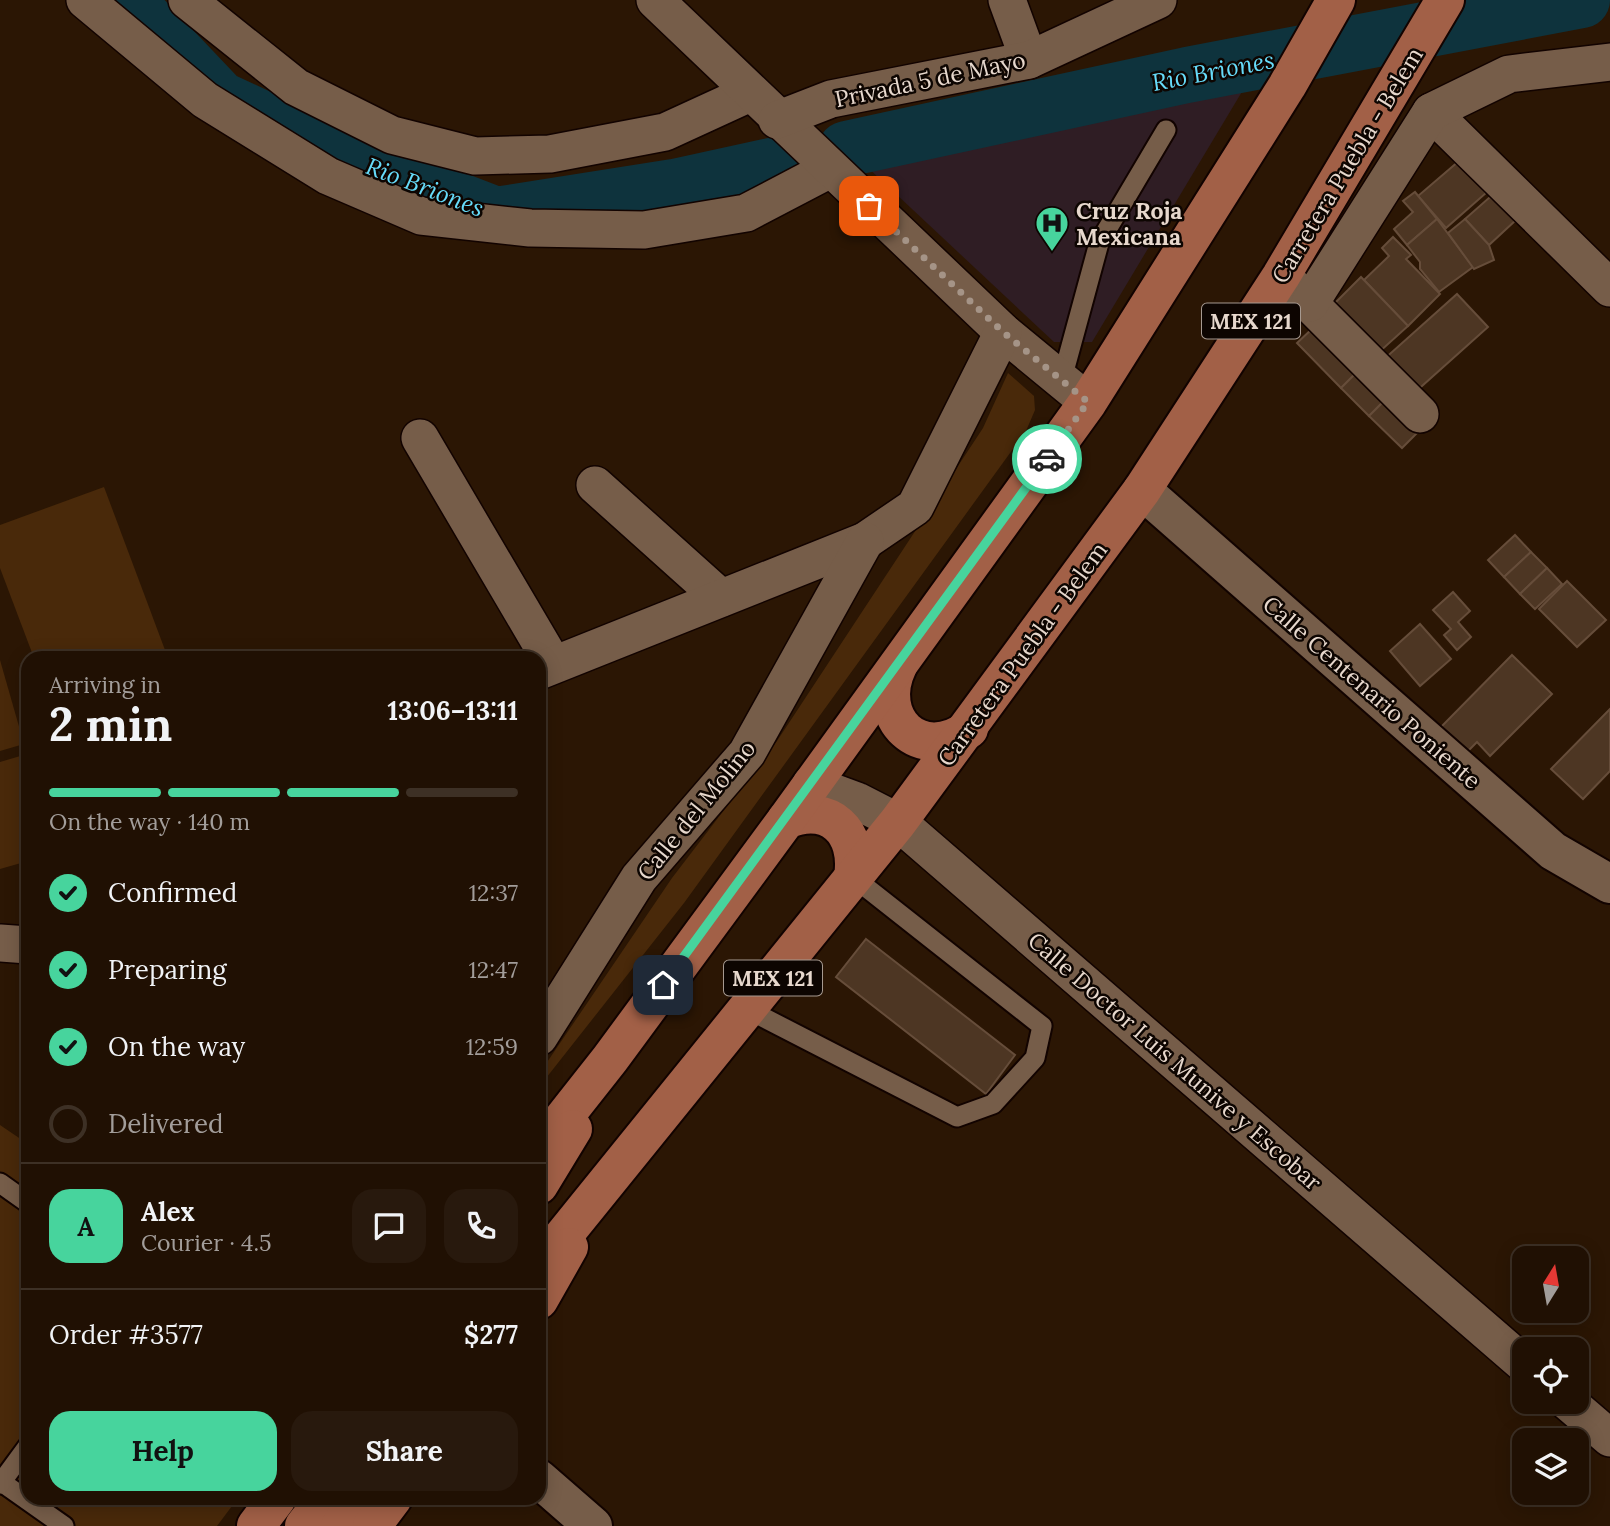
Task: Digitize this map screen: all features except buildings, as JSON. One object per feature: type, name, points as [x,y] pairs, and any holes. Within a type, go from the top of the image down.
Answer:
[{"type":"main road","points":[[546,1140],[610,1059],[898,666],[1075,390],[1287,86],[1336,0]]},
{"type":"main road","name":"Carretera Puebla - Belem","points":[[546,1258],[898,822],[969,729],[1142,490],[1281,276],[1445,0]]},
{"type":"main road","points":[[898,666],[890,693],[896,718],[904,729],[928,742],[943,742],[969,729]]},
{"type":"main road","points":[[786,820],[814,813],[840,825],[854,849],[853,877]]},
{"type":"main road","points":[[546,1173],[610,1059]]},
{"type":"main road","points":[[546,1289],[583,1214]]},
{"type":"main road","points":[[256,1526],[272,1505]]},
{"type":"main road","points":[[304,1526],[320,1505]]},
{"type":"main road","points":[[340,1526],[354,1505]]},
{"type":"main road","points":[[372,1526],[388,1505]]},
{"type":"street","points":[[85,0],[205,100],[328,176],[421,216],[530,228],[644,230],[746,213],[830,169]]},
{"type":"street","points":[[187,0],[296,88],[392,135],[475,156],[550,153],[665,132],[750,93]]},
{"type":"street","points":[[655,0],[777,120],[1003,332],[1075,390]]},
{"type":"street","points":[[1007,0],[1028,60]]},
{"type":"street","name":"Privada 5 de Mayo","points":[[777,120],[831,99],[1028,60],[1158,0]]},
{"type":"street","points":[[1310,303],[1431,112],[1509,74],[1610,62]]},
{"type":"street","points":[[1431,112],[1610,288]]},
{"type":"street","points":[[1281,276],[1420,414]]},
{"type":"street","name":"Calle del Molino","points":[[546,667],[865,541],[915,507],[1003,332]]},
{"type":"street","points":[[421,439],[537,651]]},
{"type":"street","points":[[595,485],[721,598]]},
{"type":"street","name":"Calle Centenario Poniente","points":[[1142,490],[1553,851],[1610,884]]},
{"type":"street","name":"Calle del Molino","points":[[546,1026],[639,878],[747,753],[865,541]]},
{"type":"street","name":"Calle Doctor Luis Munive y Escobar","points":[[811,784],[857,801],[898,822],[1512,1354]]},
{"type":"street","points":[[0,943],[21,944]]},
{"type":"street","points":[[1582,1414],[1610,1438]]},
{"type":"street","points":[[546,1485],[593,1526]]},
{"type":"lane","points":[[1075,390],[1099,243],[1166,130]]},
{"type":"lane","points":[[747,1009],[957,1117],[993,1104],[1035,1058],[1042,1026],[853,877]]},
{"type":"lane","points":[[0,1183],[21,1198]]},
{"type":"lane","points":[[21,1455],[0,1483],[21,1497]]},
{"type":"lane","points":[[33,1505],[64,1526]]},
{"type":"shaded area","name":"Cruz Roja Mexicana","points":[[1252,75],[1092,342],[1054,342],[864,164],[1021,122]]},
{"type":"shaded area","points":[[1008,373],[1034,396],[1035,410],[1026,431],[684,903],[546,1078],[546,1064],[672,878],[777,741],[983,428]]},
{"type":"shaded area","points":[[104,487],[165,651],[31,651],[0,568],[0,525]]},
{"type":"shaded area","points":[[0,660],[21,734],[21,745],[0,751]]},
{"type":"shaded area","points":[[21,756],[21,863],[0,869],[0,762]]},
{"type":"shaded area","points":[[0,1125],[21,1139],[21,1505],[233,1505],[217,1526],[0,1526]]},
{"type":"waterway","name":"Rio Briones","points":[[126,0],[220,99],[340,155],[496,215],[674,187],[775,165]]},
{"type":"waterway","name":"Rio Briones","points":[[846,149],[1187,75],[1582,0]]},
{"type":"way so far","points":[[869,206],[1003,332],[1088,402],[1047,459]]},
{"type":"place","name":"Cruz Roja Mexicana","points":[[1052,253]]},
{"type":"route","points":[[663,985],[1047,459]]}]
